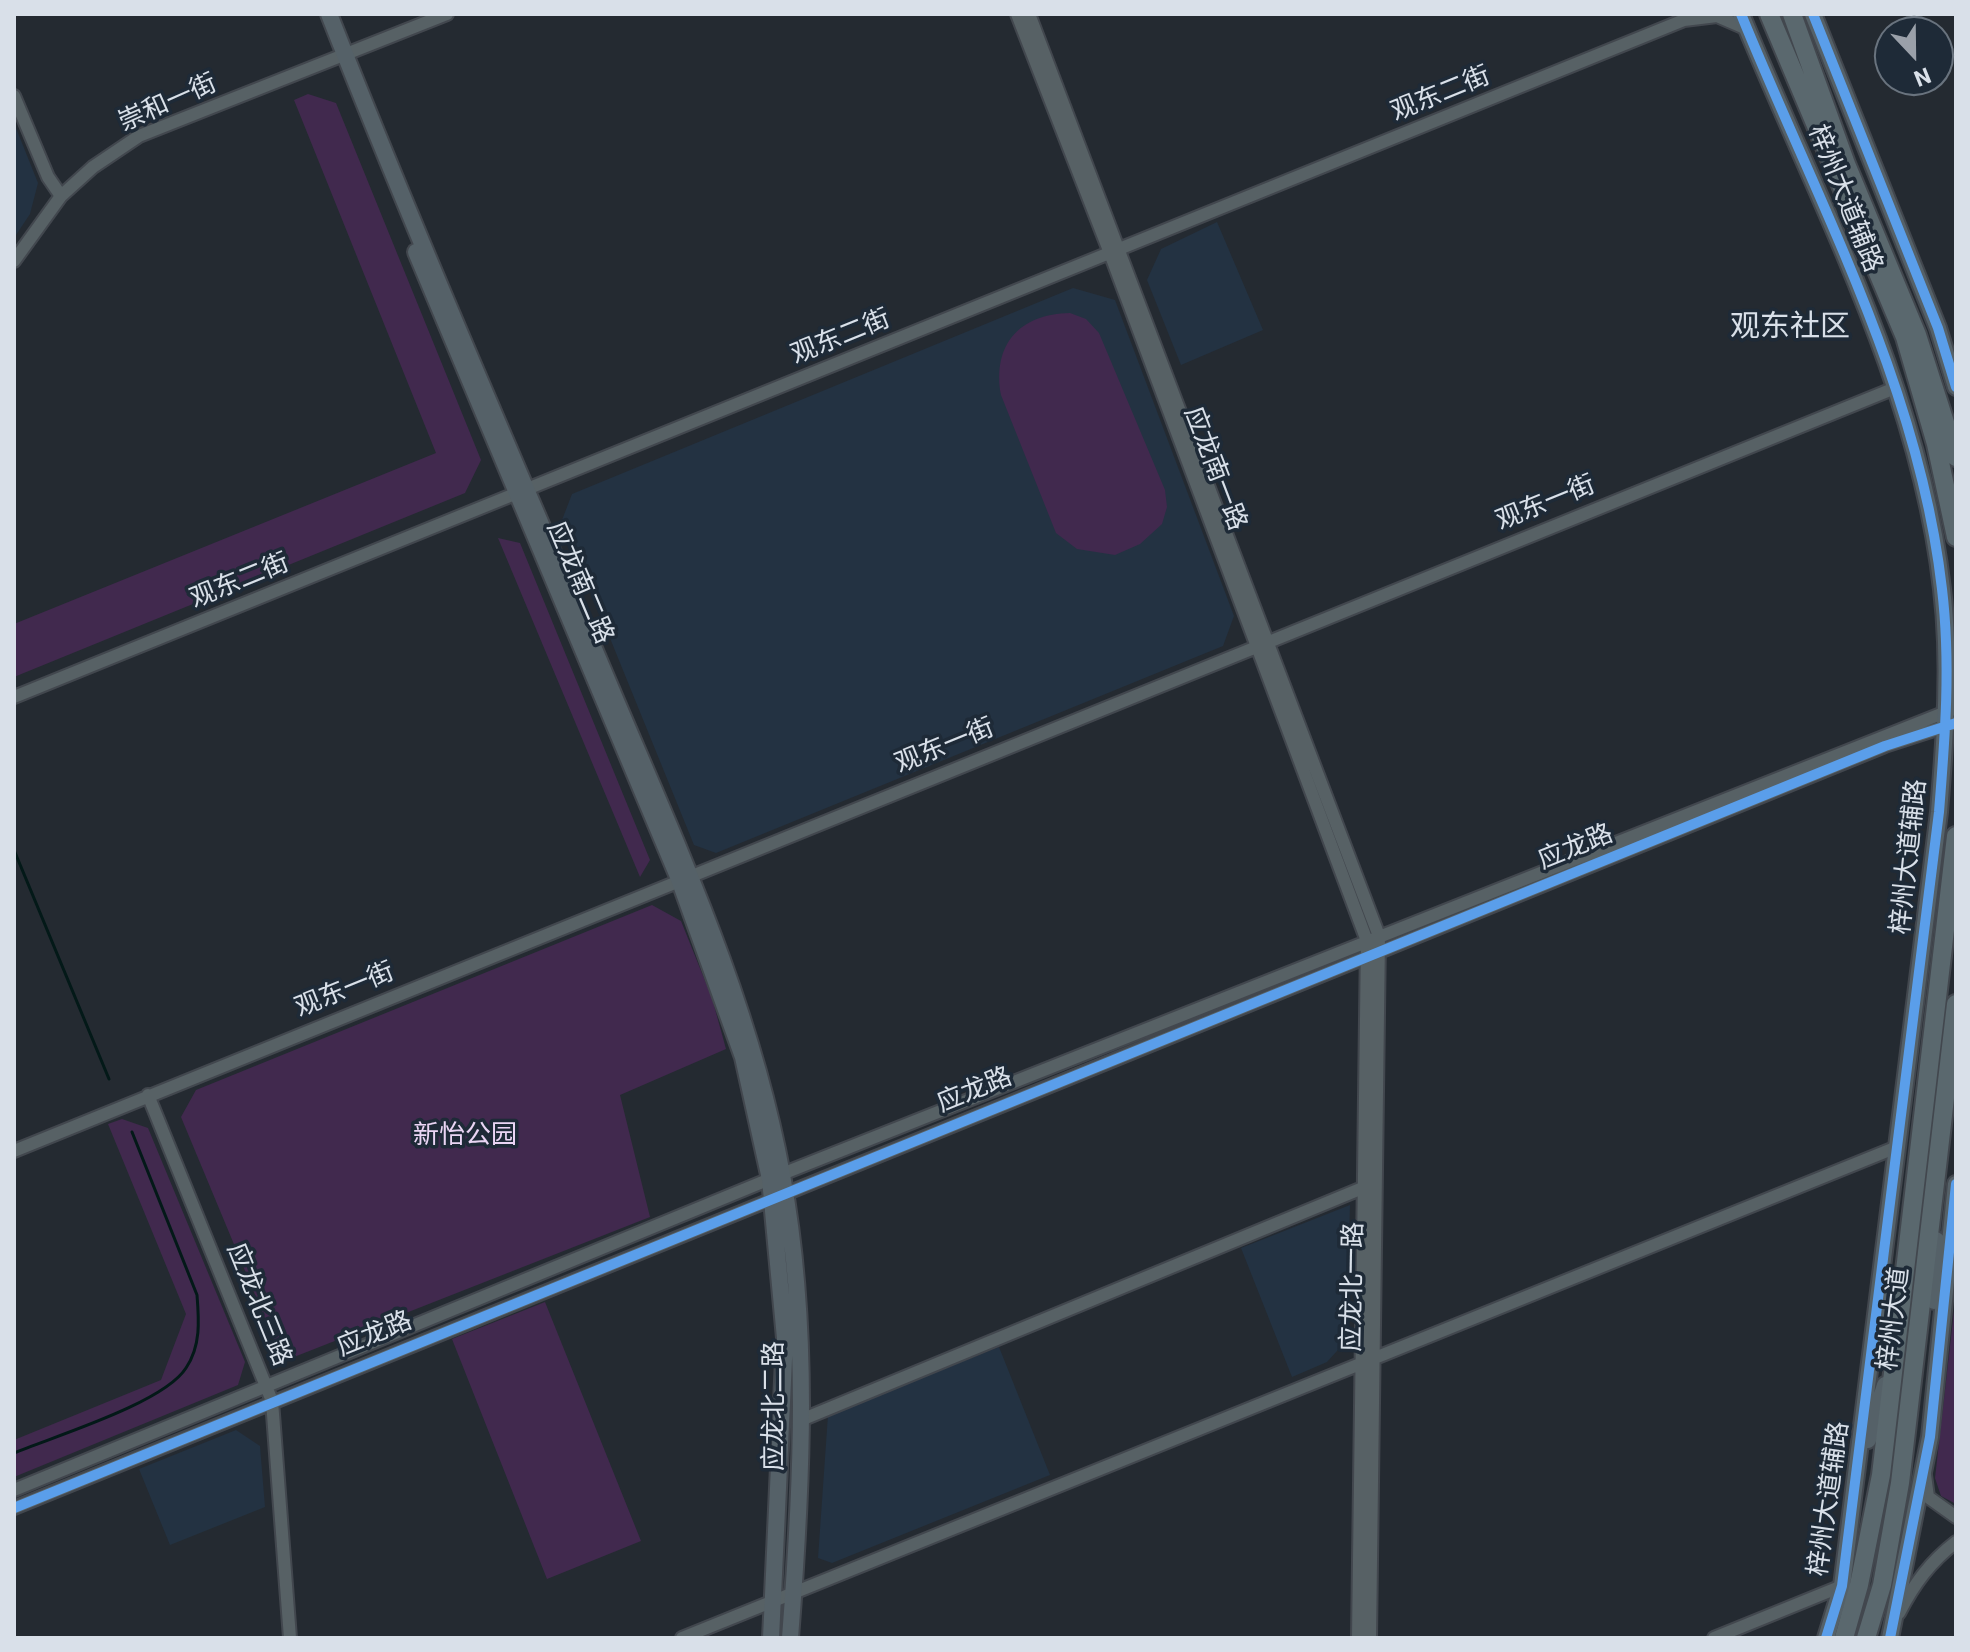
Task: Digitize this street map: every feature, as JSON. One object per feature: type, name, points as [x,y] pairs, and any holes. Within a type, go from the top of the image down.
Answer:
[{"type":"highway","points":[[1769,14],[1905,337],[1936,444],[1956,537]]},
{"type":"highway","points":[[1792,14],[1846,164],[1917,335],[1956,457]]},
{"type":"highway","name":"梓州大道","points":[[1844,1638],[1859,1585],[1881,1475],[1956,836]]},
{"type":"highway","name":"梓州大道","points":[[1866,1638],[1882,1585],[1900,1483],[1956,1004]]},
{"type":"main road","name":"应龙南二路","points":[[318,14],[341,57],[750,1036],[776,1176]]},
{"type":"main road","name":"应龙南二路","points":[[329,14],[341,57]]},
{"type":"main road","name":"梓州大道辅路","points":[[1813,14],[1938,328],[1956,387]]},
{"type":"main road","name":"梓州大道辅路","points":[[1744,21],[1794,132],[1895,388],[1929,517],[1942,590],[1951,717],[1842,1586],[1826,1638]]},
{"type":"main road","points":[[1942,590],[1956,602]]},
{"type":"main road","points":[[1939,812],[1956,800]]},
{"type":"main road","points":[[1931,1423],[1938,1173]]},
{"type":"main road","name":"应龙北二路","points":[[771,1638],[785,1338],[776,1176]]},
{"type":"main road","points":[[1890,1638],[1897,1616],[1931,1423],[1956,1184]]},
{"type":"main road","name":"应龙北二路","points":[[778,1195],[796,1272],[801,1420],[790,1638]]},
{"type":"main road","points":[[1857,1470],[1880,1405],[1897,1333]]},
{"type":"street","name":"崇和一街","points":[[14,261],[61,196],[93,167],[139,136],[447,14]]},
{"type":"street","name":"应龙南一路","points":[[1017,14],[1114,251]]},
{"type":"street","name":"应龙南一路","points":[[1029,14],[1114,251],[1373,939]]},
{"type":"street","name":"观东二街","points":[[14,697],[1687,17],[1717,16],[1744,21]]},
{"type":"street","points":[[14,96],[48,177],[61,196]]},
{"type":"street","name":"观东一街","points":[[14,1151],[1895,388]]},
{"type":"street","name":"应龙路","points":[[14,1490],[776,1176],[1373,939],[1951,717]]},
{"type":"street","name":"应龙路","points":[[14,1508],[1951,717]]},
{"type":"street","name":"应龙北一路","points":[[1370,1638],[1373,939]]},
{"type":"street","name":"应龙北一路","points":[[1358,1638],[1369,1360],[1365,1187],[1374,954]]},
{"type":"street","name":"应龙北三路","points":[[148,1095],[272,1401],[290,1638]]},
{"type":"street","points":[[682,1638],[1897,1147]]},
{"type":"street","points":[[801,1420],[1365,1187]]},
{"type":"street","points":[[1924,1470],[1928,1497],[1956,1517]]},
{"type":"street","points":[[1897,1616],[1916,1581],[1937,1557],[1956,1542]]},
{"type":"street","points":[[1714,1638],[1842,1586]]},
{"type":"shaded area","points":[[14,123],[38,183],[30,214],[14,238]]},
{"type":"shaded area","points":[[1217,222],[1263,330],[1181,365],[1147,280],[1161,249]]},
{"type":"shaded area","points":[[1073,288],[1115,300],[1234,616],[1223,646],[716,853],[694,845],[562,520],[572,494]]},
{"type":"shaded area","points":[[1350,1205],[1346,1341],[1327,1362],[1292,1377],[1241,1248]]},
{"type":"shaded area","points":[[999,1347],[1050,1475],[832,1563],[818,1558],[828,1415]]},
{"type":"shaded area","points":[[236,1430],[260,1446],[265,1507],[170,1545],[139,1469]]},
{"type":"green space","points":[[308,94],[336,103],[481,460],[465,493],[14,677],[14,624],[436,453],[294,100]]},
{"type":"green space","points":[[1070,313],[1086,319],[1099,333],[1165,490],[1167,507],[1162,524],[1140,544],[1115,555],[1077,549],[1056,533],[1001,395],[1001,361],[1013,335],[1037,319]]},
{"type":"green space","points":[[498,538],[520,543],[650,860],[640,877]]},
{"type":"green space","name":"新怡公园","points":[[652,905],[681,921],[712,998],[726,1049],[620,1095],[650,1217],[294,1357],[278,1350],[181,1117],[196,1090]]},
{"type":"green space","points":[[122,1119],[148,1128],[245,1362],[238,1385],[14,1477],[14,1440],[161,1380],[186,1314],[108,1124]]},
{"type":"green space","points":[[1956,1293],[1956,1504],[1941,1496],[1935,1478]]},
{"type":"green space","points":[[545,1302],[641,1541],[547,1579],[452,1339]]},
{"type":"waterway","points":[[14,850],[109,1079]]},
{"type":"waterway","points":[[14,1453],[107,1417],[156,1394],[174,1381],[191,1360],[197,1342],[197,1295],[132,1132]]},
{"type":"cycle path","points":[[1741,14],[1832,225],[1888,367],[1912,440],[1930,514],[1945,617],[1947,673],[1939,812],[1842,1586],[1826,1638]]},
{"type":"cycle path","points":[[1813,14],[1938,328],[1956,387]]},
{"type":"cycle path","points":[[14,1508],[1885,746],[1956,723]]},
{"type":"cycle path","points":[[1890,1638],[1930,1437],[1956,1184]]},
{"type":"district","name":"观东社区","points":[[1790,328]]}]
